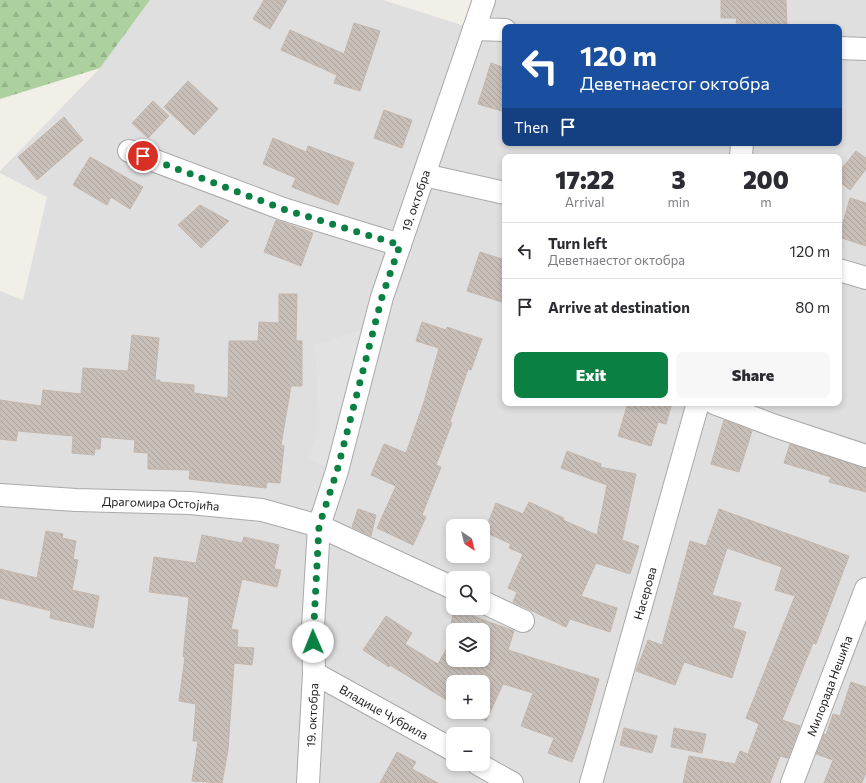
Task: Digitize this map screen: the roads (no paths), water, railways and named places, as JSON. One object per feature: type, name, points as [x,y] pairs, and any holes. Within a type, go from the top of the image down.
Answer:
[{"type":"street","name":"19. октобра","points":[[308,783],[314,673],[313,627],[319,526],[337,471],[382,297],[484,0]]},
{"type":"street","points":[[474,29],[502,30]]},
{"type":"street","points":[[842,48],[866,49]]},
{"type":"street","points":[[129,151],[283,209],[400,245]]},
{"type":"street","points":[[424,175],[502,192]]},
{"type":"street","points":[[842,271],[866,278]]},
{"type":"street","name":"Насерова","points":[[591,783],[697,406]]},
{"type":"street","points":[[722,406],[775,426],[866,456]]},
{"type":"street","name":"Драгомира Остојића","points":[[0,495],[76,500],[190,503],[262,510],[319,526],[446,585]]},
{"type":"street","name":"Милорада Нешића","points":[[792,783],[866,589]]},
{"type":"street","points":[[490,605],[523,621]]},
{"type":"street","name":"Владице Чубрила","points":[[314,673],[446,746]]},
{"type":"street","points":[[490,771],[512,783]]}]
